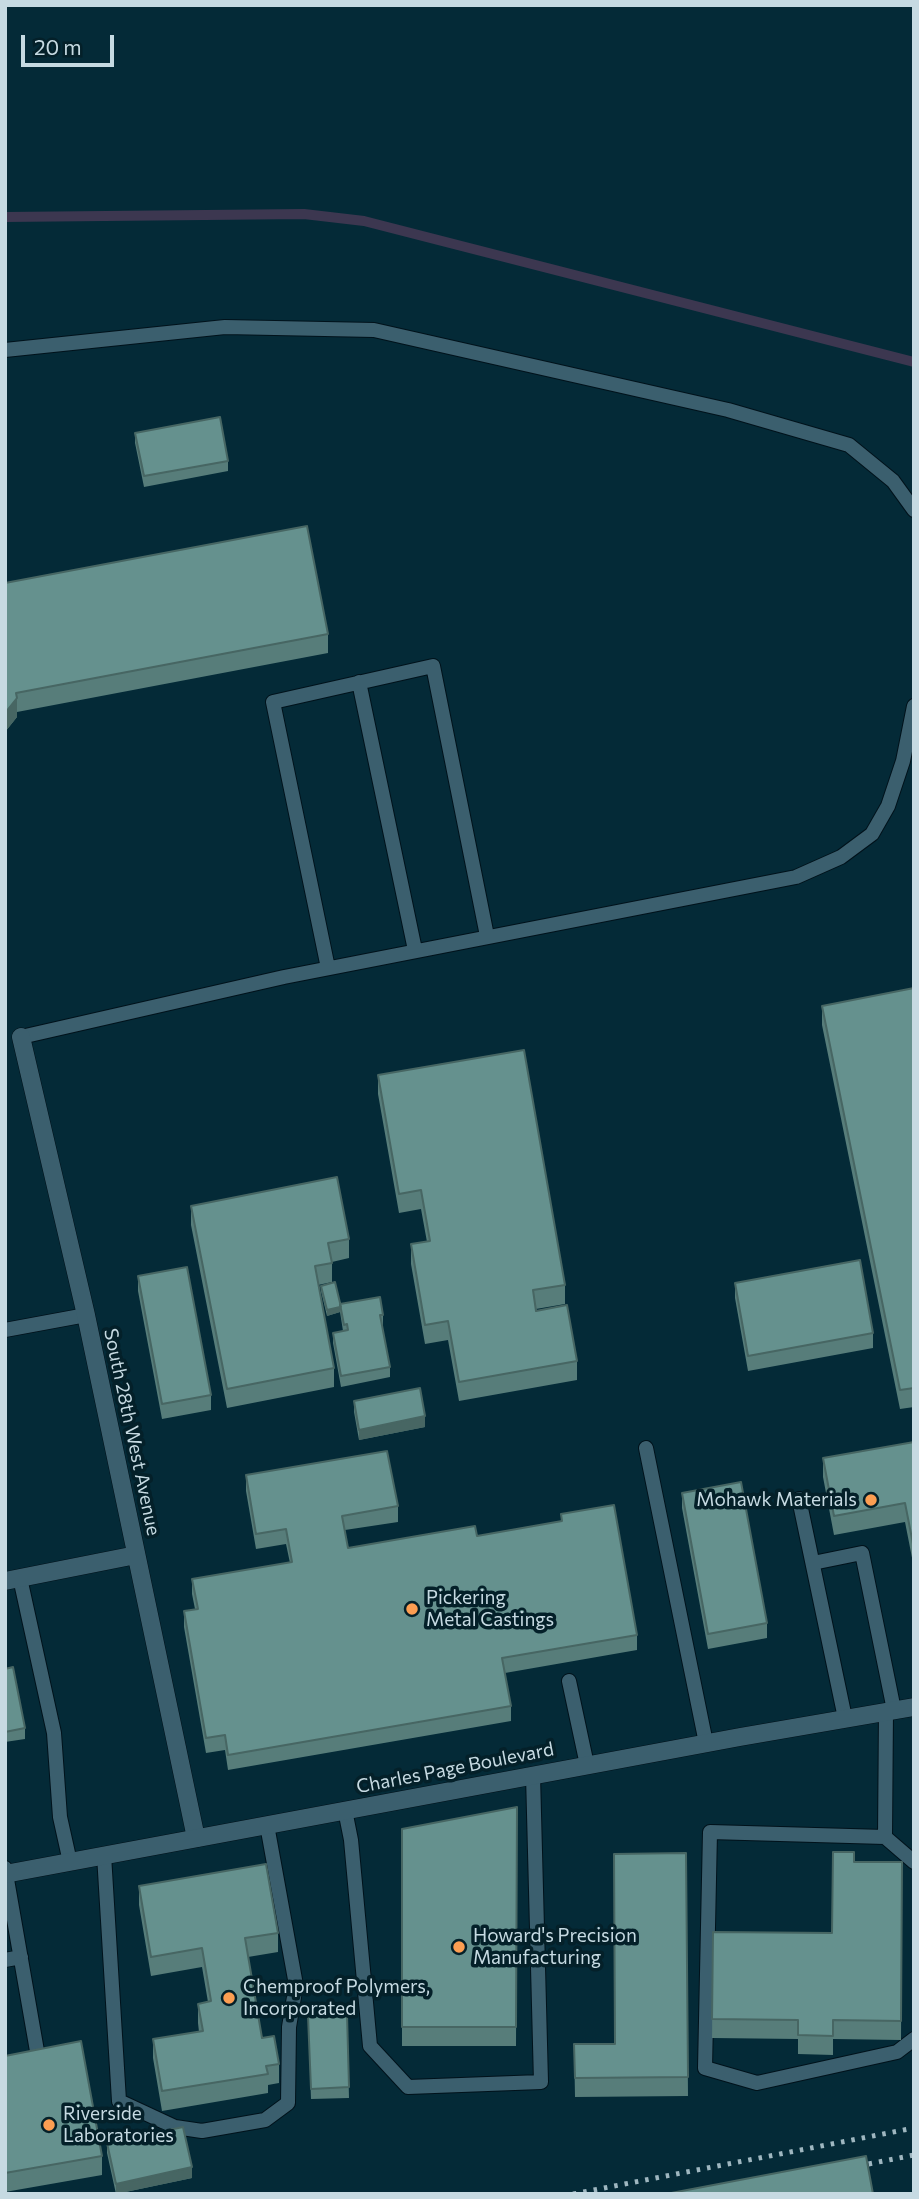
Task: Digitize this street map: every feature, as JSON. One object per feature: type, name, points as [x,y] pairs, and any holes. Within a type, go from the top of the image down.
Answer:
[{"type":"street","name":"South 28th West Avenue","points":[[20,1037],[86,1315],[196,1838]]},
{"type":"street","points":[[13,1580],[136,1555]]},
{"type":"street","name":"Charles Page Boulevard","points":[[6,1872],[914,1707]]},
{"type":"lane","points":[[5,350],[225,327],[374,330],[728,410],[849,445],[893,481],[914,510]]},
{"type":"lane","points":[[327,968],[273,702],[433,666],[487,936]]},
{"type":"lane","points":[[359,682],[415,950]]},
{"type":"lane","points":[[20,1037],[327,968],[796,877],[841,857],[872,834],[888,806],[903,761],[914,706]]},
{"type":"lane","points":[[5,1330],[86,1315]]},
{"type":"lane","points":[[646,1448],[706,1743]]},
{"type":"lane","points":[[799,1499],[845,1718]]},
{"type":"lane","points":[[813,1563],[862,1553],[890,1711],[885,1837]]},
{"type":"lane","points":[[13,1580],[54,1732],[60,1817],[71,1862]]},
{"type":"lane","points":[[569,1681],[587,1765]]},
{"type":"lane","points":[[345,1810],[351,1840],[370,2046],[408,2087],[541,2082],[533,1775]]},
{"type":"lane","points":[[104,1855],[119,2101],[175,2127],[202,2131],[265,2120],[288,2103],[289,2027],[296,1985],[267,1825]]},
{"type":"lane","points":[[914,1862],[885,1837],[710,1832],[705,2068],[757,2083],[897,2052],[914,2039]]},
{"type":"lane","points":[[6,1872],[37,2050]]},
{"type":"lane","points":[[5,1960],[21,1957]]},
{"type":"building","points":[[220,417],[228,461],[144,476],[135,433]]},
{"type":"building","points":[[307,526],[328,634],[16,693],[17,698],[5,713],[5,583]]},
{"type":"building","points":[[914,988],[914,1388],[900,1390],[822,1006]]},
{"type":"building","points":[[524,1050],[565,1285],[533,1290],[536,1311],[567,1305],[577,1361],[459,1382],[448,1321],[425,1325],[411,1244],[430,1241],[421,1190],[399,1194],[378,1075]]},
{"type":"building","points":[[337,1177],[349,1239],[328,1243],[332,1263],[315,1266],[334,1368],[227,1389],[191,1206]]},
{"type":"building","points":[[860,1260],[873,1333],[748,1356],[735,1283]]},
{"type":"building","points":[[187,1267],[211,1395],[162,1404],[138,1276]]},
{"type":"building","points":[[335,1282],[341,1307],[340,1304],[340,1307],[327,1310],[321,1286]]},
{"type":"building","points":[[380,1297],[383,1315],[380,1315],[390,1367],[341,1376],[333,1333],[348,1330],[347,1324],[344,1325],[340,1304]]},
{"type":"building","points":[[420,1388],[425,1416],[359,1430],[354,1401]]},
{"type":"building","name":"Mohawk Materials","points":[[914,1442],[914,1549],[905,1503],[834,1516],[823,1458]]},
{"type":"building","name":"Pickering Metal Castings","points":[[387,1451],[398,1506],[342,1516],[348,1548],[475,1526],[477,1536],[562,1521],[561,1514],[614,1505],[637,1635],[502,1658],[511,1706],[228,1755],[225,1735],[206,1738],[184,1611],[198,1609],[192,1579],[292,1562],[286,1529],[256,1534],[246,1475]]},
{"type":"building","points":[[741,1482],[767,1623],[708,1634],[682,1493]]},
{"type":"building","points":[[13,1667],[25,1728],[5,1732],[5,1669]]},
{"type":"building","name":"Howard's Precision Manufacturing","points":[[517,1807],[516,2027],[402,2027],[402,1829]]},
{"type":"building","points":[[833,1852],[854,1852],[854,1862],[902,1862],[901,2021],[833,2020],[833,2036],[798,2035],[798,2020],[712,2019],[713,1932],[832,1933]]},
{"type":"building","points":[[686,1853],[688,2077],[575,2078],[574,2044],[615,2044],[614,1854]]},
{"type":"building","name":"Chemproof Polymers, Incorporated","points":[[266,1864],[278,1933],[245,1938],[262,2038],[274,2036],[279,2064],[266,2066],[268,2074],[162,2091],[153,2039],[203,2031],[198,2004],[211,2001],[202,1948],[151,1957],[139,1886]]},
{"type":"building","points":[[347,2014],[349,2087],[311,2089],[308,2016]]},
{"type":"building","name":"Riverside Laboratories","points":[[81,2041],[102,2156],[5,2173],[5,2056]]},
{"type":"building","points":[[183,2127],[192,2167],[116,2184],[107,2143]]},
{"type":"building","points":[[866,2156],[873,2194],[666,2194]]},
{"type":"waterway","points":[[5,217],[304,214],[364,221],[914,362]]},
{"type":"railway","points":[[573,2194],[914,2128]]},
{"type":"railway","points":[[848,2168],[914,2155]]},
{"type":"place","name":"Mohawk Materials","points":[[871,1500]]},
{"type":"place","name":"Pickering Metal Castings","points":[[412,1609]]},
{"type":"place","name":"Howard's Precision Manufacturing","points":[[459,1947]]},
{"type":"place","name":"Chemproof Polymers, Incorporated","points":[[229,1998]]},
{"type":"place","name":"Riverside Laboratories","points":[[49,2125]]}]
